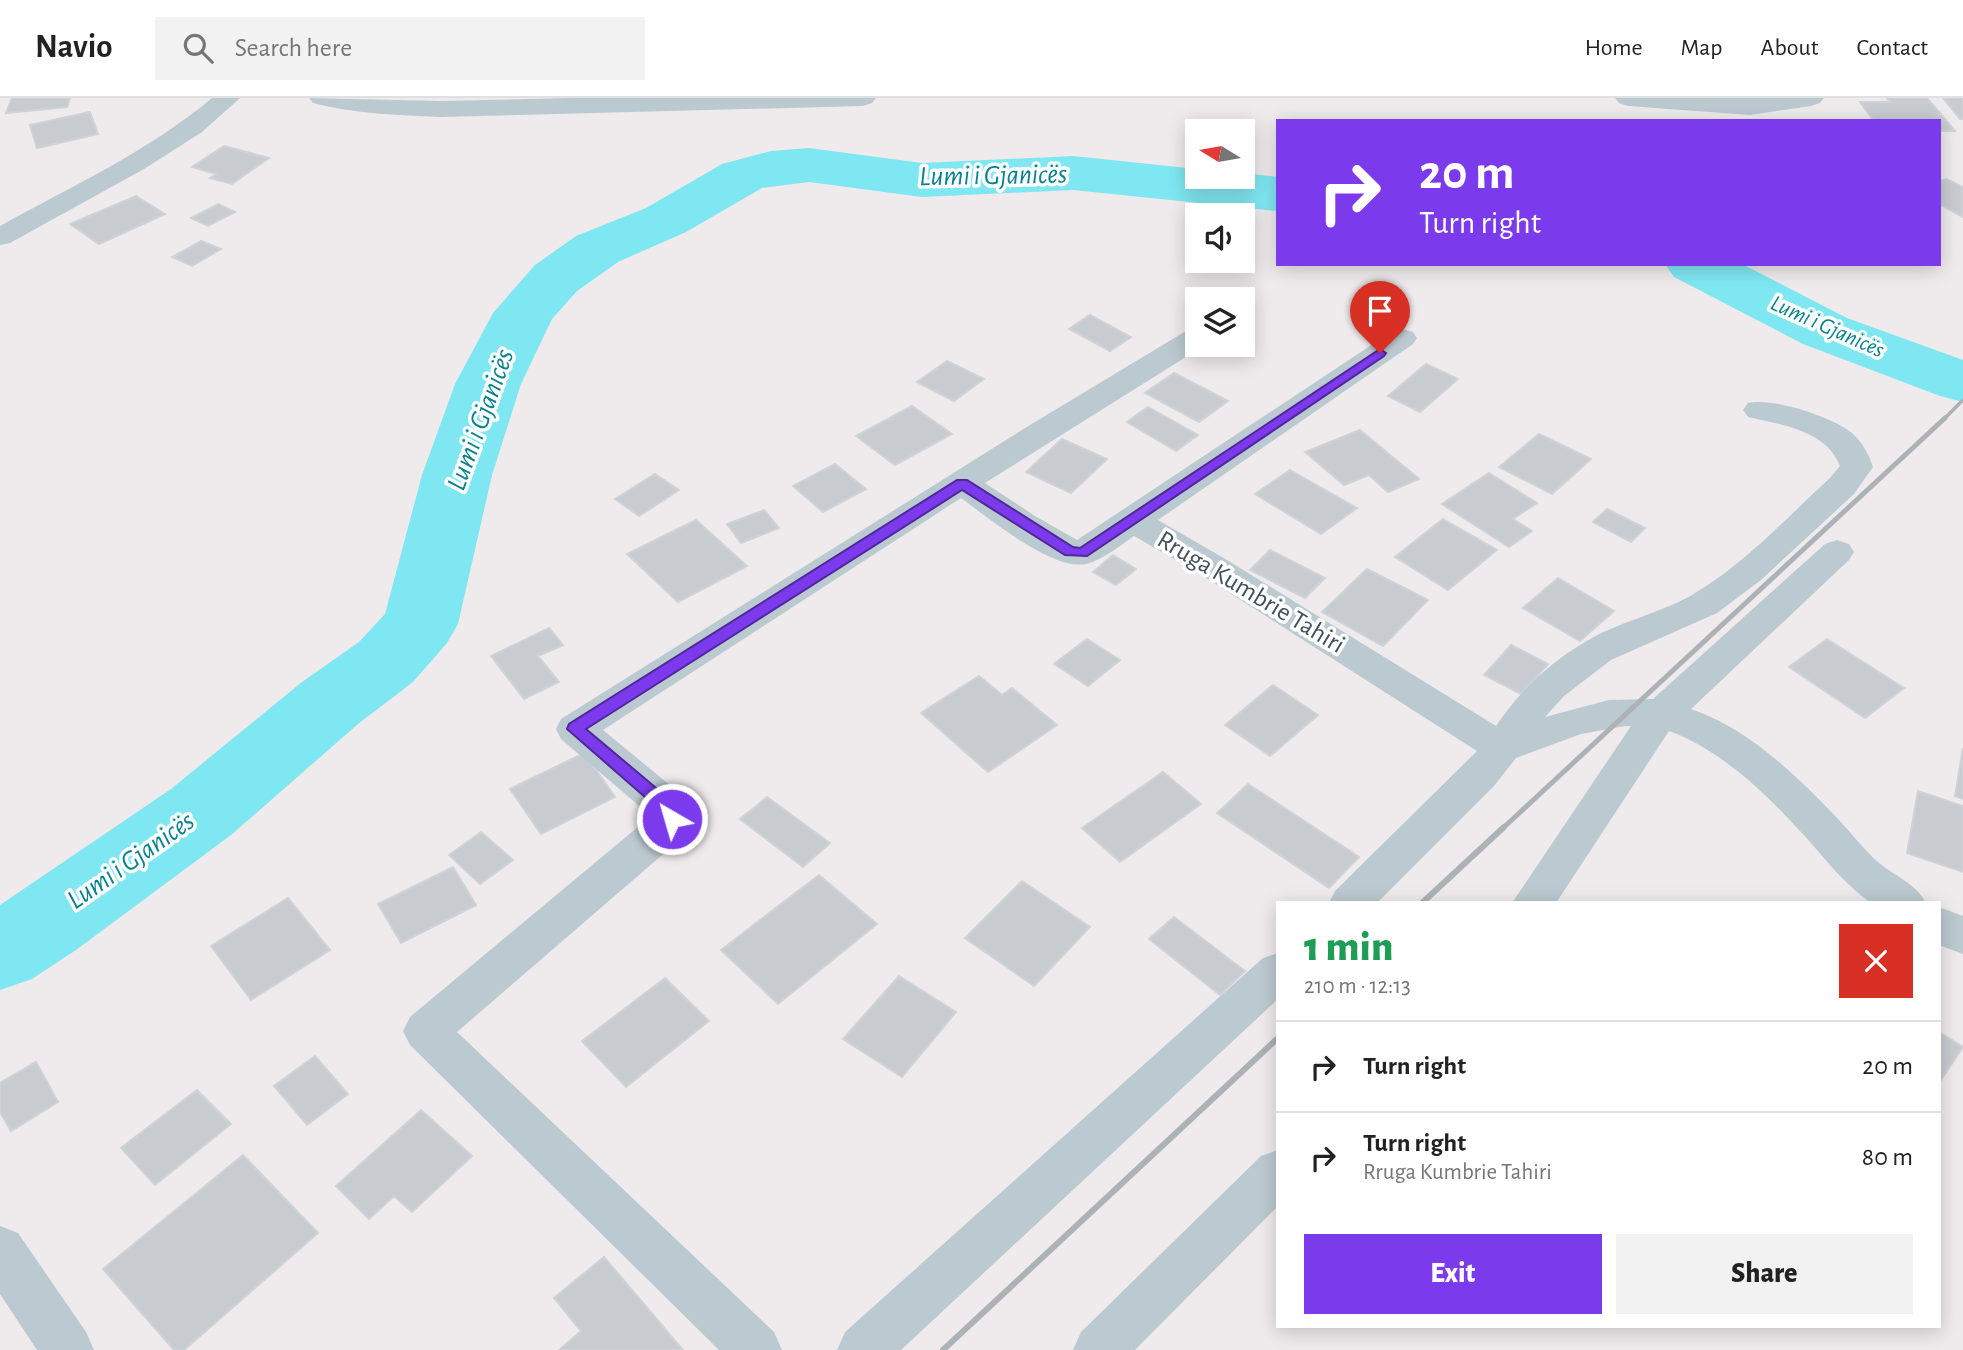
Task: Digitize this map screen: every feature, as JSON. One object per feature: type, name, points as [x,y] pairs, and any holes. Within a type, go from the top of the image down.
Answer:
[{"type":"street","points":[[0,237],[135,163],[193,127],[227,98]]},
{"type":"street","points":[[322,98],[375,106],[440,109],[863,98]]},
{"type":"street","points":[[1628,98],[1750,107],[1811,98]]},
{"type":"street","points":[[1133,521],[1402,338]]},
{"type":"street","points":[[756,1350],[426,1031],[662,832],[672,819],[668,807],[575,729],[1041,432],[1185,344]]},
{"type":"street","points":[[1352,901],[1480,775],[1524,715],[1551,686],[1598,652],[1704,604],[1737,580],[1842,486],[1857,467],[1853,452],[1842,439],[1825,430],[1759,410]]},
{"type":"street","name":"Rruga Kumbrie Tahiri","points":[[962,483],[1076,554],[1082,553],[1133,521],[1215,568],[1502,748]]},
{"type":"street","points":[[1534,901],[1659,716],[1837,552]]},
{"type":"street","points":[[1502,748],[1594,716],[1628,712],[1687,722],[1713,735],[1761,770],[1817,822],[1862,873],[1902,901]]},
{"type":"street","points":[[1941,926],[1963,936]]},
{"type":"street","points":[[863,1350],[1276,973]]},
{"type":"street","points":[[1099,1350],[1276,1174]]},
{"type":"street","points":[[0,1250],[68,1350]]},
{"type":"building","points":[[12,98],[70,98],[67,107],[6,113]]},
{"type":"building","points":[[1887,98],[1927,98],[1955,131],[1941,131],[1941,119],[1873,119],[1860,102],[1890,102]]},
{"type":"building","points":[[1943,98],[1963,98],[1963,119],[1960,119]]},
{"type":"building","points":[[90,112],[98,134],[37,148],[30,125]]},
{"type":"building","points":[[224,146],[269,158],[232,184],[210,178],[216,174],[192,167]]},
{"type":"building","points":[[1946,179],[1963,187],[1963,217],[1941,205],[1941,181]]},
{"type":"building","points":[[136,196],[165,214],[99,244],[70,224]]},
{"type":"building","points":[[218,204],[235,212],[208,226],[191,218]]},
{"type":"building","points":[[201,241],[221,249],[192,266],[172,257]]},
{"type":"building","points":[[1090,315],[1131,337],[1110,351],[1069,329]]},
{"type":"building","points":[[947,361],[984,379],[954,401],[917,382]]},
{"type":"building","points":[[1426,364],[1458,379],[1420,412],[1388,396]]},
{"type":"building","points":[[1174,373],[1228,401],[1199,422],[1145,393]]},
{"type":"building","points":[[912,406],[952,434],[895,465],[856,436]]},
{"type":"building","points":[[1148,407],[1198,435],[1176,451],[1127,422]]},
{"type":"building","points":[[1360,430],[1419,479],[1388,492],[1369,475],[1344,485],[1305,452]]},
{"type":"building","points":[[1539,434],[1591,459],[1552,494],[1499,467]]},
{"type":"building","points":[[1062,439],[1107,459],[1071,493],[1026,472]]},
{"type":"building","points":[[835,464],[866,489],[823,512],[793,486]]},
{"type":"building","points":[[1290,470],[1357,508],[1321,534],[1255,494]]},
{"type":"building","points":[[1489,473],[1537,503],[1513,519],[1532,531],[1509,547],[1442,504]]},
{"type":"building","points":[[655,474],[679,490],[639,516],[615,499]]},
{"type":"building","points":[[1607,509],[1645,528],[1631,542],[1593,522]]},
{"type":"building","points":[[764,510],[779,528],[741,543],[727,524]]},
{"type":"building","points":[[1443,519],[1497,550],[1448,590],[1395,557]]},
{"type":"building","points":[[696,520],[747,566],[678,602],[627,554]]},
{"type":"building","points":[[1270,550],[1325,578],[1305,598],[1250,570]]},
{"type":"building","points":[[1113,555],[1136,569],[1116,585],[1093,572]]},
{"type":"building","points":[[1367,569],[1428,600],[1383,646],[1322,612]]},
{"type":"building","points":[[1558,578],[1614,611],[1580,641],[1523,608]]},
{"type":"building","points":[[549,628],[563,645],[538,656],[559,682],[524,699],[491,656]]},
{"type":"building","points":[[1087,639],[1120,660],[1088,686],[1054,664]]},
{"type":"building","points":[[1827,639],[1904,688],[1865,718],[1789,667]]},
{"type":"building","points":[[1511,645],[1548,664],[1521,694],[1484,675]]},
{"type":"building","points":[[979,676],[1002,695],[1012,688],[1057,725],[988,772],[921,713]]},
{"type":"building","points":[[1273,685],[1318,715],[1270,756],[1225,725]]},
{"type":"building","points":[[1963,748],[1963,799],[1955,796]]},
{"type":"building","points":[[584,753],[615,797],[541,834],[510,789]]},
{"type":"building","points":[[1163,772],[1201,804],[1120,862],[1082,828]]},
{"type":"building","points":[[1248,784],[1359,857],[1329,888],[1217,813]]},
{"type":"building","points":[[1918,791],[1963,806],[1963,872],[1907,853]]},
{"type":"building","points":[[767,797],[830,843],[803,867],[740,819]]},
{"type":"building","points":[[481,832],[513,860],[480,884],[449,855]]},
{"type":"building","points":[[453,867],[476,905],[401,943],[378,904]]},
{"type":"building","points":[[819,875],[877,924],[778,1004],[721,950]]},
{"type":"building","points":[[1022,881],[1090,927],[1034,986],[965,938]]},
{"type":"building","points":[[288,898],[330,950],[251,1000],[211,946]]},
{"type":"building","points":[[1174,917],[1245,971],[1220,995],[1149,939]]},
{"type":"building","points":[[899,976],[956,1012],[902,1077],[843,1039]]},
{"type":"building","points":[[665,978],[709,1021],[626,1087],[582,1041]]},
{"type":"building","points":[[1941,1033],[1963,1047],[1941,1080]]},
{"type":"building","points":[[315,1056],[348,1094],[307,1125],[274,1086]]},
{"type":"building","points":[[36,1062],[58,1102],[11,1131],[0,1112],[0,1083]]},
{"type":"building","points":[[197,1090],[231,1124],[155,1185],[121,1148]]},
{"type":"building","points":[[421,1110],[472,1156],[412,1212],[394,1196],[369,1219],[336,1186]]},
{"type":"building","points":[[243,1155],[318,1233],[184,1350],[174,1350],[103,1269]]},
{"type":"building","points":[[604,1257],[683,1350],[559,1350],[581,1331],[554,1298]]},
{"type":"waterway","name":"Lumi i Gjanicës","points":[[0,952],[44,924],[201,812],[330,703],[386,662],[420,624],[457,475],[488,384],[524,313],[556,278],[597,249],[666,220],[742,176],[771,168],[809,165],[922,180],[1073,173],[1276,194]]},
{"type":"waterway","name":"Lumi i Gjanicës","points":[[1699,266],[1825,331],[1963,382]]},
{"type":"railway","points":[[1945,418],[1963,400]]},
{"type":"railway","points":[[1502,829],[1945,418]]},
{"type":"railway","points":[[1424,901],[1504,827]]},
{"type":"railway","points":[[943,1350],[1276,1040]]},
{"type":"route","points":[[672,819],[668,807],[575,729],[597,712],[962,483],[1070,552],[1082,553],[1380,353]]}]
